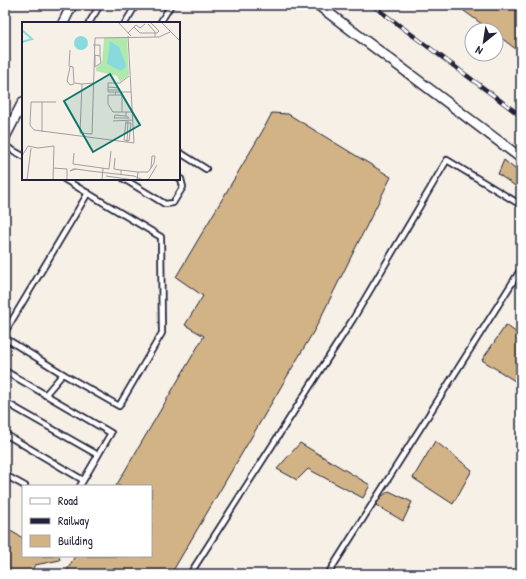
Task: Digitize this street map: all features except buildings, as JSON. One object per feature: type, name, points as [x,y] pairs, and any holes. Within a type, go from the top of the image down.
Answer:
[{"type":"street","points":[[64,22],[72,5]]},
{"type":"street","points":[[318,5],[521,158]]},
{"type":"street","points":[[5,138],[22,104]]},
{"type":"lane","points":[[90,22],[100,5]]},
{"type":"lane","points":[[126,22],[136,5]]},
{"type":"lane","points":[[161,22],[171,5]]},
{"type":"lane","points":[[5,146],[22,155]]},
{"type":"lane","points":[[180,153],[206,169]]},
{"type":"lane","points":[[190,574],[353,319],[446,160],[521,205]]},
{"type":"lane","points":[[126,180],[165,204],[173,203],[183,187],[180,178]]},
{"type":"lane","points":[[5,338],[62,374],[119,406],[162,333],[161,237],[66,180]]},
{"type":"lane","points":[[5,332],[88,193]]},
{"type":"lane","points":[[328,574],[521,269]]},
{"type":"lane","points":[[5,371],[111,433],[80,485]]},
{"type":"lane","points":[[45,395],[62,374]]},
{"type":"lane","points":[[5,402],[98,455]]},
{"type":"lane","points":[[5,434],[83,480]]},
{"type":"lane","points":[[5,475],[23,485]]},
{"type":"railway","points":[[372,5],[521,116]]}]
